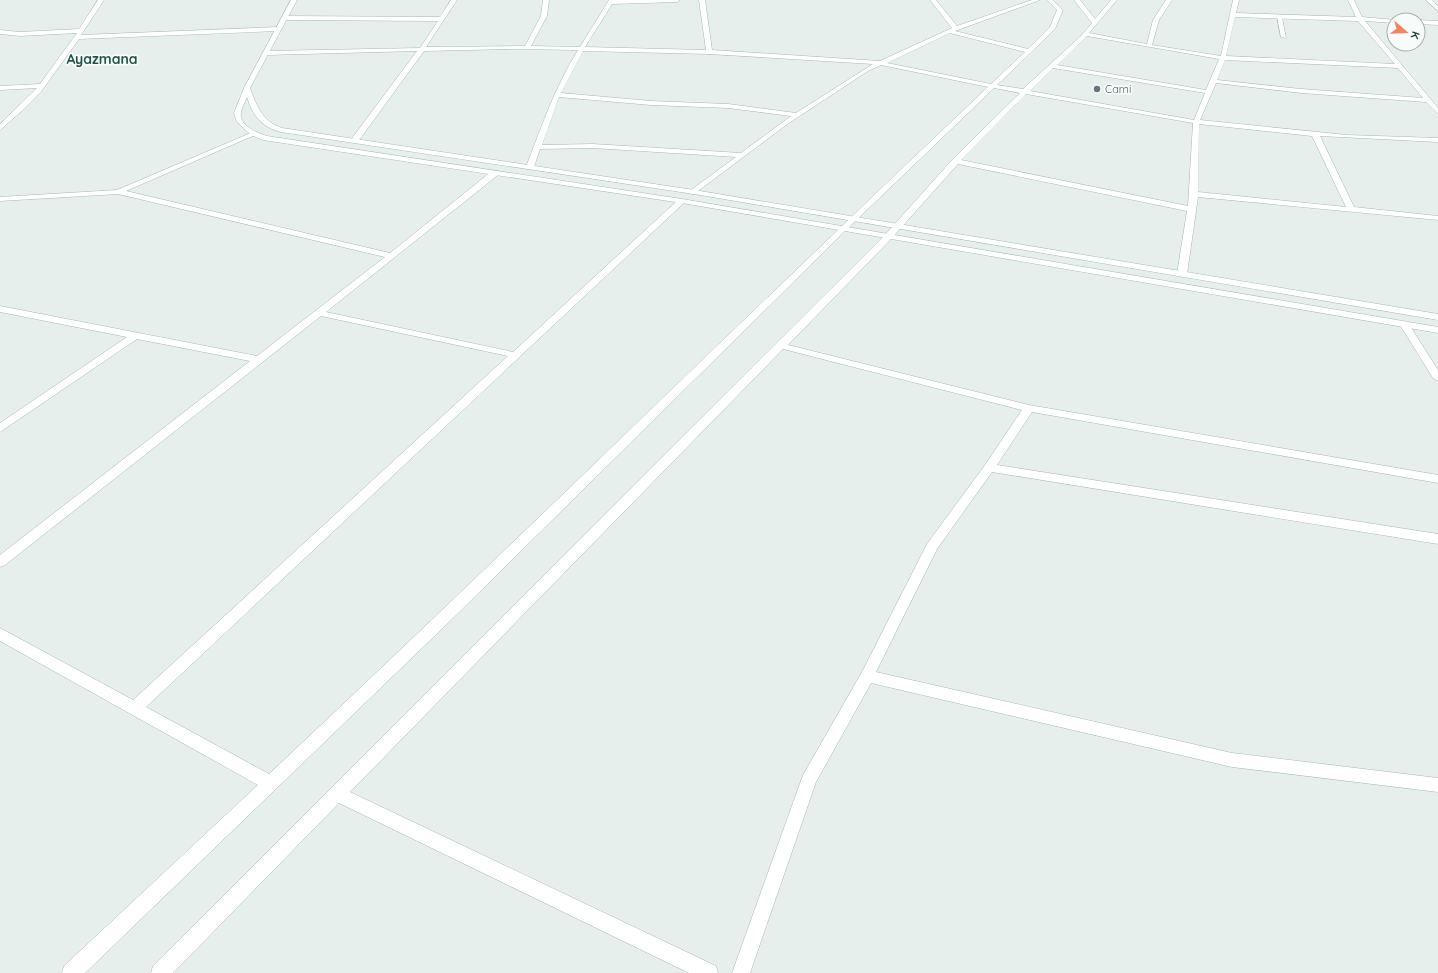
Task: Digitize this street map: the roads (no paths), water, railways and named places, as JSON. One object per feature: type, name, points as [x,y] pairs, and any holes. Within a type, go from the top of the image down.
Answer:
[{"type":"street","points":[[0,128],[28,102],[41,86],[79,34],[101,0]]},
{"type":"street","points":[[294,0],[247,88],[237,114],[239,121],[253,134],[266,138],[682,201],[887,238],[1438,330]]},
{"type":"street","points":[[354,141],[422,49],[454,0]]},
{"type":"street","points":[[526,47],[544,16],[546,0]]},
{"type":"street","points":[[519,176],[530,167],[557,95],[572,64],[612,1],[677,0]]},
{"type":"street","points":[[702,0],[709,52]]},
{"type":"street","points":[[933,0],[956,29]]},
{"type":"street","points":[[134,708],[682,201],[798,115],[866,70],[949,31],[1037,0]]},
{"type":"street","points":[[71,973],[444,618],[842,229],[1029,52],[1053,28],[1060,10],[1050,0]]},
{"type":"street","points":[[1077,0],[1095,23]]},
{"type":"street","points":[[160,973],[887,238],[956,161],[1025,91],[1086,34],[1114,0]]},
{"type":"street","points":[[1149,46],[1156,20],[1170,0]]},
{"type":"street","points":[[1182,274],[1194,194],[1196,122],[1223,58],[1236,0]]},
{"type":"street","points":[[1348,0],[1351,0],[1360,19],[1438,112]]},
{"type":"street","points":[[1429,0],[1438,9]]},
{"type":"street","points":[[1233,15],[1386,21]]},
{"type":"street","points":[[1279,17],[1284,37]]},
{"type":"street","points":[[284,18],[442,19]]},
{"type":"street","points":[[1426,22],[1438,23]]},
{"type":"street","points":[[0,32],[20,34],[79,34],[278,29]]},
{"type":"street","points":[[949,31],[1029,52]]},
{"type":"street","points":[[0,36],[7,33]]},
{"type":"street","points":[[1086,34],[1223,58],[1400,66]]},
{"type":"street","points":[[266,53],[526,47],[709,52],[880,63],[993,86],[1196,122],[1315,134],[1437,141]]},
{"type":"street","points":[[1052,66],[1208,92]]},
{"type":"street","points":[[1214,81],[1301,91],[1428,100]]},
{"type":"street","points":[[0,88],[41,86]]},
{"type":"street","points":[[247,88],[257,117],[268,126],[281,130],[694,192],[1438,316]]},
{"type":"street","points":[[557,95],[728,106],[798,115]]},
{"type":"street","points":[[118,192],[253,134]]},
{"type":"street","points":[[1315,134],[1351,209]]},
{"type":"street","points":[[537,147],[593,146],[743,155]]},
{"type":"street","points":[[956,161],[1191,209]]},
{"type":"street","points":[[0,562],[392,256],[495,173]]},
{"type":"street","points":[[0,199],[118,192],[392,256]]},
{"type":"street","points":[[1194,194],[1438,218]]},
{"type":"street","points":[[0,308],[259,360]]},
{"type":"street","points":[[318,313],[515,355]]},
{"type":"street","points":[[1405,325],[1438,378]]},
{"type":"street","points":[[0,428],[136,336]]},
{"type":"street","points":[[781,346],[1029,408],[1438,479]]},
{"type":"street","points":[[741,973],[809,780],[867,676],[932,547],[989,468],[1029,408]]},
{"type":"street","points":[[989,468],[1438,539]]},
{"type":"street","points":[[0,634],[270,783]]},
{"type":"street","points":[[867,676],[1232,760],[1438,785]]},
{"type":"street","points":[[337,794],[709,973]]},
{"type":"place","name":"Cami","points":[[1097,89]]},
{"type":"district","name":"Ayazmana","points":[[102,59]]}]
